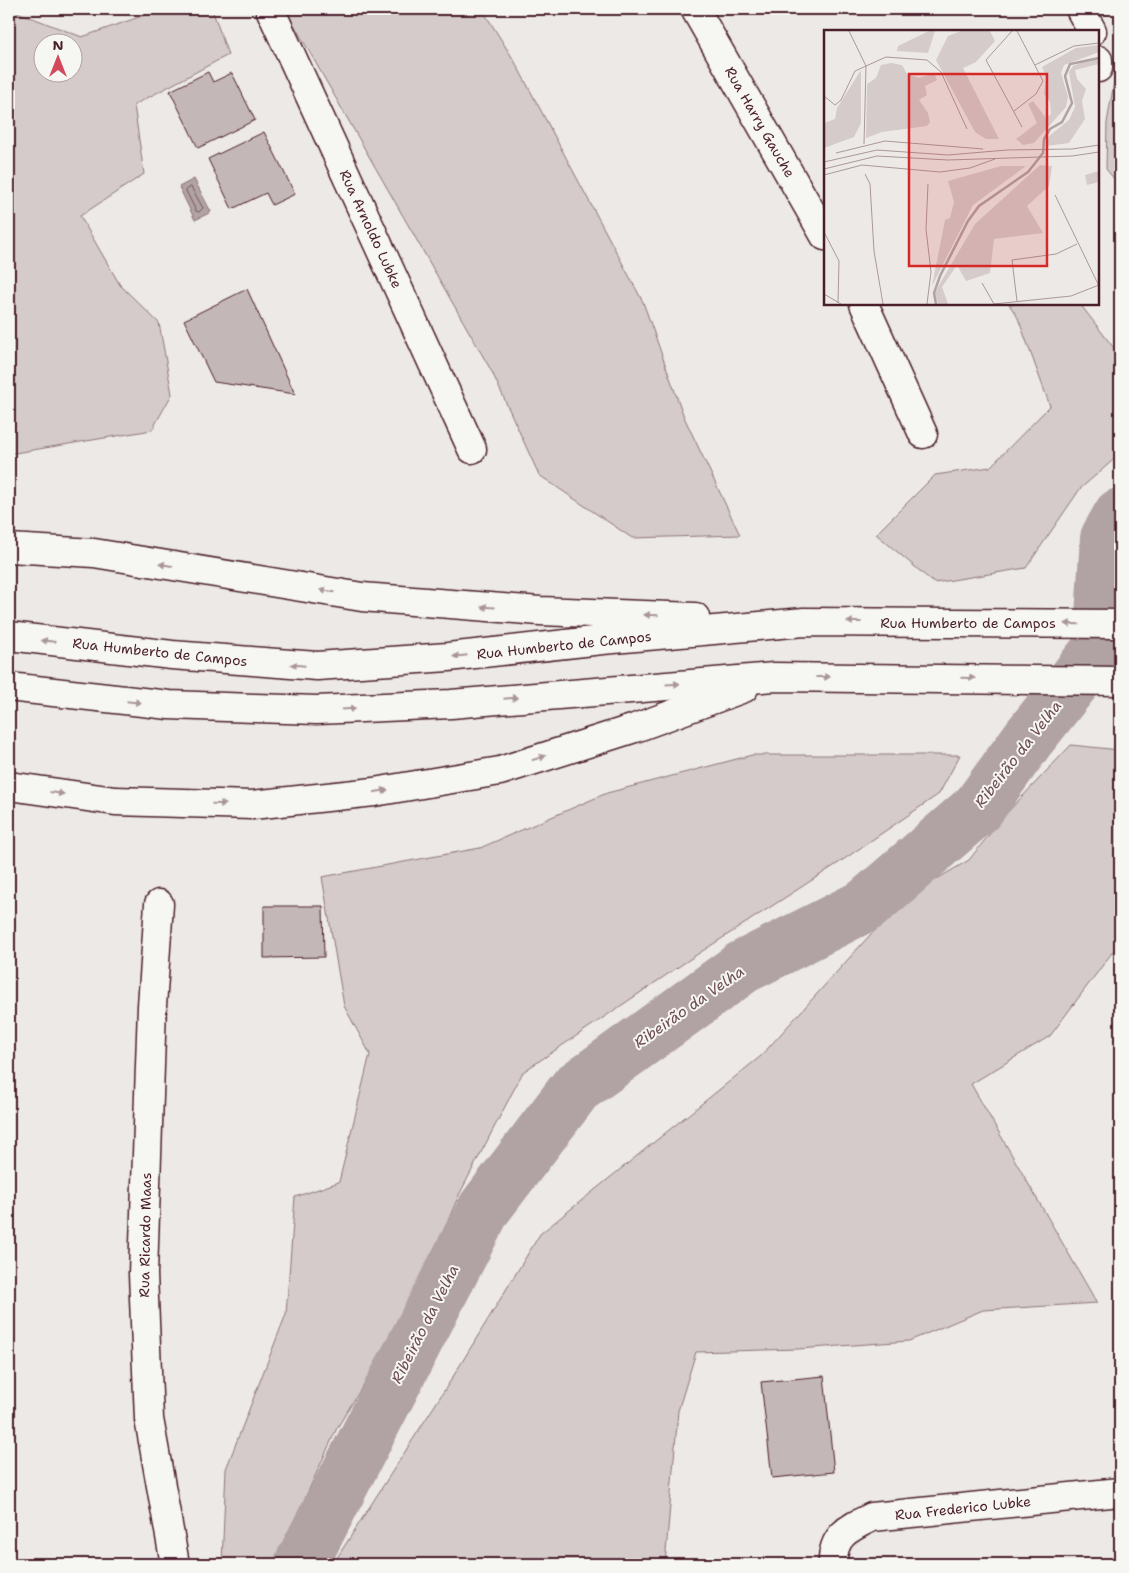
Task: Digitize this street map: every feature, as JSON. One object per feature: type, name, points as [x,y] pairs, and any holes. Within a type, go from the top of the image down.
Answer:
[{"type":"main road","name":"Rua Arnoldo Lubke","points":[[270,9],[472,449]]},
{"type":"main road","name":"Rua Harry Gauche","points":[[695,9],[824,234]]},
{"type":"main road","points":[[1080,9],[1091,30]]},
{"type":"main road","points":[[864,305],[923,434]]},
{"type":"main road","points":[[9,548],[94,553],[362,597],[540,611],[804,622]]},
{"type":"main road","name":"Rua Humberto de Campos","points":[[9,636],[86,645],[318,666],[448,657],[602,640],[804,622],[1120,624]]},
{"type":"main road","points":[[9,786],[115,801],[252,806],[374,792],[500,770],[634,728],[774,677]]},
{"type":"main road","points":[[9,688],[169,705],[318,710],[451,704],[774,677],[1120,681]]},
{"type":"main road","name":"Rua Ricardo Maas","points":[[159,904],[152,1006],[143,1274],[149,1419],[175,1564]]},
{"type":"main road","name":"Rua Frederico Lubke","points":[[833,1564],[833,1553],[846,1530],[872,1517],[1120,1492]]},
{"type":"shaded area","points":[[9,9],[69,32],[32,32],[32,82],[82,82],[82,37],[162,9],[212,9],[228,55],[134,105],[144,174],[80,216],[120,285],[159,323],[172,394],[152,430],[9,454]]},
{"type":"shaded area","points":[[285,9],[482,9],[515,62],[643,302],[684,417],[740,535],[632,538],[539,475],[492,372]]},
{"type":"shaded area","points":[[1120,47],[1120,186],[1106,169],[1107,123]]},
{"type":"shaded area","points":[[1010,305],[1081,305],[1120,356],[1120,454],[1080,489],[1026,568],[934,583],[876,534],[935,475],[990,467],[1050,406],[1018,318]]},
{"type":"shaded area","points":[[1071,745],[1120,750],[1120,942],[1050,1036],[971,1084],[1097,1303],[983,1310],[909,1341],[798,1349],[696,1352],[678,1411],[665,1564],[333,1564],[451,1380],[540,1234],[761,1056],[870,935],[920,889],[969,860],[1004,816]]},
{"type":"shaded area","points":[[752,755],[960,755],[939,794],[840,862],[687,961],[523,1072],[459,1195],[409,1310],[337,1428],[275,1564],[222,1564],[226,1469],[286,1314],[295,1197],[339,1182],[370,1054],[344,1006],[322,877],[480,848],[607,793]]},
{"type":"water","points":[[194,179],[211,212],[195,220],[179,187]]},
{"type":"building","points":[[208,72],[213,82],[232,73],[255,120],[198,148],[170,91]]},
{"type":"building","points":[[264,132],[295,194],[272,205],[266,193],[232,209],[208,159]]},
{"type":"building","points":[[247,289],[295,394],[214,382],[184,320]]},
{"type":"building","points":[[264,906],[323,906],[324,957],[264,958]]},
{"type":"building","points":[[824,1376],[834,1472],[772,1478],[761,1382]]},
{"type":"waterway","name":"Ribeirão da Velha","points":[[301,1564],[484,1209],[576,1088],[743,967],[866,905],[978,808],[1028,739],[1100,648],[1107,538],[1120,515]]}]
